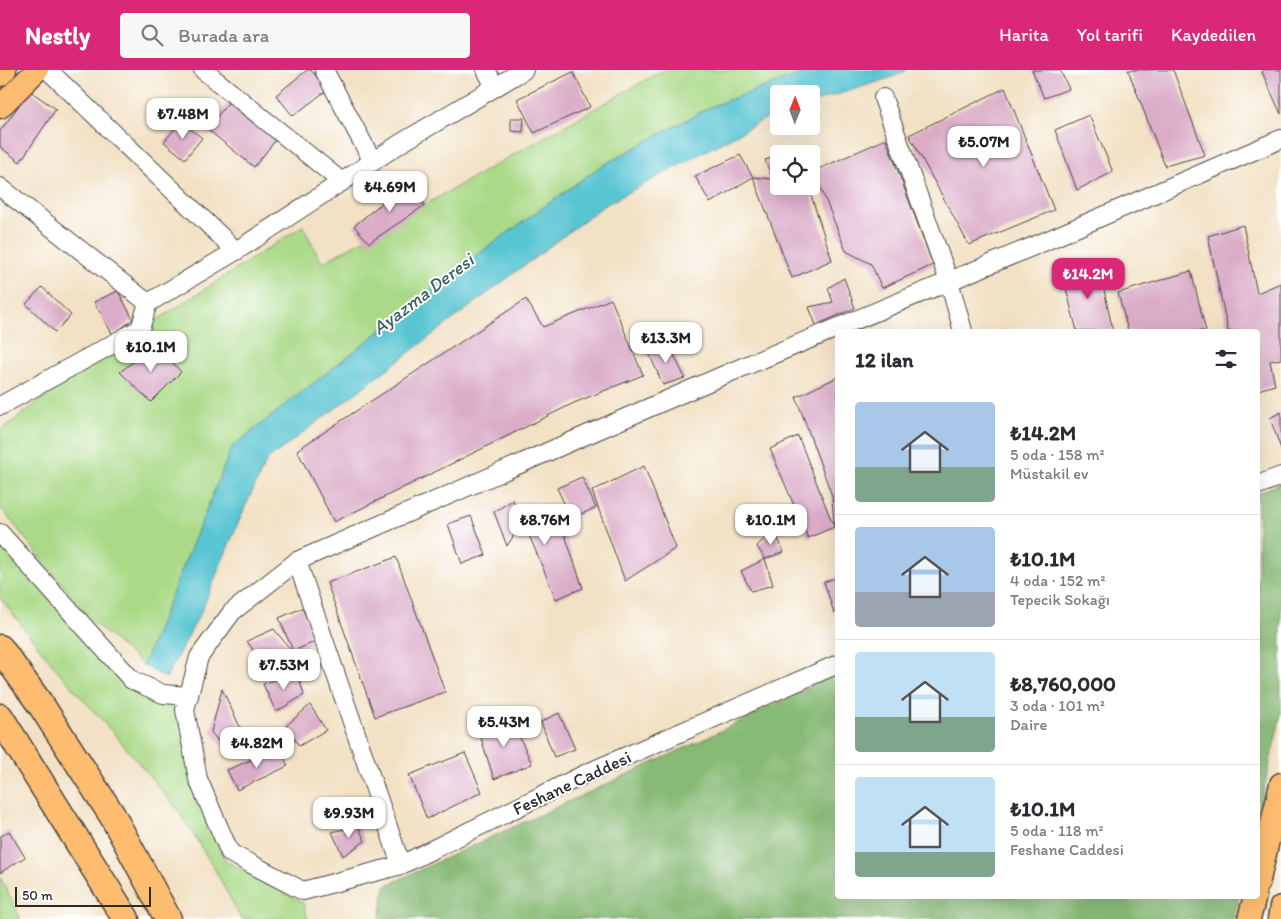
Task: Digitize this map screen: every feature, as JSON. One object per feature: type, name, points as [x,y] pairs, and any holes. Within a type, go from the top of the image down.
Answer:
[{"type":"highway","points":[[0,648],[43,708],[112,815],[168,919]]},
{"type":"highway","points":[[0,717],[126,919]]},
{"type":"main road","points":[[0,75],[5,70]]},
{"type":"main road","points":[[0,107],[37,70]]},
{"type":"main road","points":[[1260,875],[1281,784]]},
{"type":"main road","points":[[1249,919],[1253,899]]},
{"type":"main road","points":[[1278,919],[1281,907]]},
{"type":"street","points":[[48,70],[236,251]]},
{"type":"street","points":[[203,70],[342,182]]},
{"type":"street","points":[[324,70],[372,162]]},
{"type":"street","points":[[486,70],[495,87]]},
{"type":"street","points":[[0,406],[140,329],[148,303],[236,251],[400,143],[524,70]]},
{"type":"street","points":[[883,98],[949,281],[962,329]]},
{"type":"street","points":[[0,533],[132,680],[164,694],[188,696],[199,657],[232,612],[297,561],[722,375],[949,281],[1281,139]]},
{"type":"street","points":[[0,187],[148,303]]},
{"type":"street","points":[[1260,484],[1281,476]]},
{"type":"street","points":[[297,561],[401,865]]},
{"type":"street","name":"Feshane Caddesi","points":[[188,696],[185,710],[198,779],[230,853],[303,891],[401,865],[585,774],[835,665]]},
{"type":"green space","points":[[663,70],[811,70],[710,107],[598,168],[477,255],[232,447],[143,665],[92,621],[0,507],[0,431],[84,367],[303,226],[322,263]]},
{"type":"green space","points":[[1281,483],[1281,714],[1260,806],[1260,492]]},
{"type":"green space","points":[[0,542],[121,682],[179,711],[190,776],[226,861],[303,903],[308,919],[241,919],[213,866],[178,810],[116,736],[62,676],[0,598]]},
{"type":"green space","points":[[835,674],[835,899],[1238,899],[1234,919],[380,919],[385,886],[700,741]]},
{"type":"green space","points":[[0,877],[21,919],[0,919]]},
{"type":"water","points":[[811,70],[907,70],[893,77],[820,100],[820,85],[770,85]]},
{"type":"water","points":[[770,85],[770,117],[603,206],[267,460],[241,516],[201,612],[166,678],[143,665],[232,447],[477,255],[598,168],[710,107]]},
{"type":"building","points":[[307,70],[311,70],[327,90],[293,116],[276,95]]},
{"type":"building","points":[[1032,70],[1060,70],[1069,89],[1044,98]]},
{"type":"building","points":[[1128,70],[1173,70],[1205,155],[1165,166]]},
{"type":"building","points":[[1264,70],[1281,70],[1281,114],[1262,72]]},
{"type":"building","points":[[573,72],[590,107],[534,133],[517,99]]},
{"type":"building","points":[[1005,88],[1054,210],[969,245],[909,135]]},
{"type":"building","points":[[30,91],[56,109],[20,162],[0,147],[0,131]]},
{"type":"building","points":[[232,98],[279,136],[254,167],[207,129]]},
{"type":"building","points":[[1089,115],[1113,172],[1077,190],[1055,130]]},
{"type":"building","points":[[511,118],[524,118],[523,132],[511,131]]},
{"type":"building","points":[[181,121],[202,138],[185,159],[164,142]]},
{"type":"building","points":[[886,139],[933,265],[882,288],[871,264],[846,251],[820,186],[820,168]]},
{"type":"building","points":[[740,155],[753,177],[710,203],[695,176]]},
{"type":"building","points":[[770,159],[770,174],[765,160]]},
{"type":"building","points":[[753,177],[770,179],[770,195],[811,195],[832,260],[792,278]]},
{"type":"building","points":[[408,181],[425,205],[369,243],[354,226]]},
{"type":"building","points":[[1243,225],[1257,293],[1281,283],[1281,359],[1270,361],[1275,385],[1260,389],[1260,329],[1228,329],[1208,236]]},
{"type":"building","points":[[1098,263],[1113,329],[1076,329],[1063,277]]},
{"type":"building","points":[[1191,271],[1206,329],[1127,329],[1118,293]]},
{"type":"building","points":[[844,278],[855,308],[816,325],[809,307],[833,302],[828,288]]},
{"type":"building","points":[[42,287],[71,315],[55,332],[26,304]]},
{"type":"building","points":[[118,291],[133,319],[113,335],[94,302]]},
{"type":"building","points":[[526,299],[543,327],[611,299],[643,375],[574,403],[334,522],[297,450]]},
{"type":"building","points":[[667,340],[685,378],[663,385],[648,351]]},
{"type":"building","points":[[156,344],[181,372],[151,402],[120,372]]},
{"type":"building","points":[[835,378],[834,527],[832,496],[796,397]]},
{"type":"building","points":[[1281,412],[1281,449],[1270,418]]},
{"type":"building","points":[[798,436],[834,527],[808,538],[770,449]]},
{"type":"building","points":[[644,466],[676,548],[625,581],[592,491]]},
{"type":"building","points":[[582,477],[596,508],[571,518],[557,488]]},
{"type":"building","points":[[513,500],[523,521],[507,546],[494,512]]},
{"type":"building","points":[[555,506],[583,588],[556,599],[523,521]]},
{"type":"building","points":[[471,516],[486,555],[462,564],[448,524]]},
{"type":"building","points":[[774,530],[784,552],[765,559],[757,546]]},
{"type":"building","points":[[396,557],[445,692],[375,717],[327,583]]},
{"type":"building","points":[[765,559],[773,585],[751,591],[741,571]]},
{"type":"building","points":[[835,578],[835,613],[834,613],[824,582]]},
{"type":"building","points":[[302,608],[317,641],[293,651],[279,618]]},
{"type":"building","points":[[274,629],[295,655],[268,673],[247,641]]},
{"type":"building","points":[[297,672],[304,695],[276,712],[263,684]]},
{"type":"building","points":[[222,689],[249,746],[227,753],[211,732]]},
{"type":"building","points":[[310,705],[326,730],[299,746],[286,726]]},
{"type":"building","points":[[559,713],[575,749],[554,757],[541,722]]},
{"type":"building","points":[[510,716],[532,764],[494,779],[479,732]]},
{"type":"building","points":[[280,748],[288,766],[237,790],[227,770]]},
{"type":"building","points":[[465,753],[482,792],[427,819],[409,775]]},
{"type":"building","points":[[358,826],[365,841],[343,856],[332,832]]},
{"type":"building","points":[[9,831],[25,857],[0,873],[0,837]]},
{"type":"water label","name":"Ayazma Deresi","points":[[423,294]]}]
